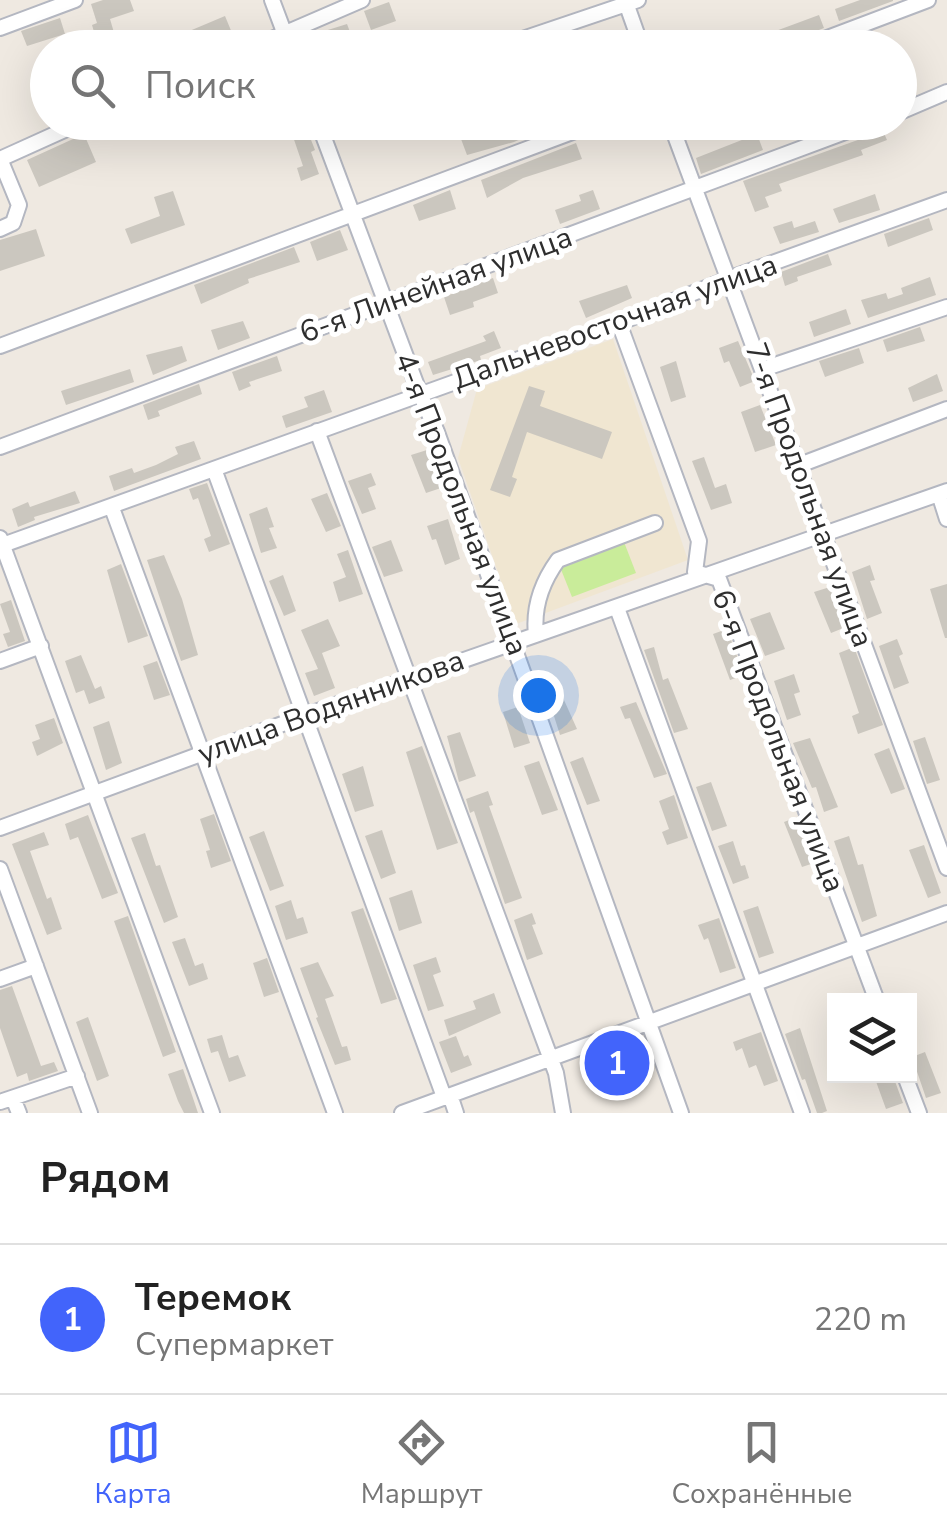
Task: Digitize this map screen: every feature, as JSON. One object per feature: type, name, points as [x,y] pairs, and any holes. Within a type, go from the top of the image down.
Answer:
[{"type":"street","points":[[0,28],[75,0]]},
{"type":"street","points":[[272,0],[283,30]]},
{"type":"street","points":[[306,30],[362,0]]},
{"type":"street","points":[[849,30],[928,0]]},
{"type":"street","points":[[547,30],[630,1],[637,30]]},
{"type":"street","points":[[917,105],[947,92]]},
{"type":"street","points":[[0,229],[13,223],[19,205],[0,159],[42,140]]},
{"type":"street","name":"4-я Продольная улица","points":[[325,140],[437,432],[681,1113]]},
{"type":"street","points":[[0,346],[550,140]]},
{"type":"street","name":"7-я Продольная улица","points":[[676,140],[763,369],[820,535],[947,868]]},
{"type":"street","name":"6-я Линейная улица","points":[[0,447],[825,140]]},
{"type":"street","name":"Дальневосточная улица","points":[[1,542],[112,508],[947,200]]},
{"type":"street","points":[[763,369],[947,307]]},
{"type":"street","name":"6-я Продольная улица","points":[[619,323],[699,541],[696,572],[719,579],[874,993]]},
{"type":"street","points":[[796,466],[947,408]]},
{"type":"street","points":[[317,432],[550,1058],[563,1113]]},
{"type":"street","points":[[214,470],[456,1113]]},
{"type":"street","points":[[943,493],[947,519]]},
{"type":"street","name":"улица Водянникова","points":[[0,828],[304,716],[943,493]]},
{"type":"street","points":[[112,508],[335,1113]]},
{"type":"street","points":[[536,635],[534,618],[540,594],[558,560],[656,523]]},
{"type":"street","points":[[1,542],[212,1113]]},
{"type":"street","points":[[617,608],[802,1113]]},
{"type":"street","points":[[0,661],[41,646]]},
{"type":"street","points":[[0,869],[90,1113]]},
{"type":"street","points":[[402,1113],[947,913]]},
{"type":"street","points":[[0,979],[36,966]]},
{"type":"street","points":[[18,1113],[7,1100],[77,1076]]},
{"type":"street","points":[[908,1083],[919,1113]]},
{"type":"shaded area","points":[[613,339],[688,560],[516,624],[458,458],[477,389]]},
{"type":"green space","points":[[624,542],[636,573],[572,597],[560,567]]},
{"type":"building","points":[[130,0],[134,11],[110,19],[113,30],[93,30],[92,25],[97,23],[91,4]]},
{"type":"building","points":[[860,0],[893,1],[839,21],[835,9]]},
{"type":"building","points":[[389,2],[396,21],[371,30],[364,11]]},
{"type":"building","points":[[819,15],[824,28],[819,30],[778,30]]},
{"type":"building","points":[[225,16],[231,30],[192,30]]},
{"type":"building","points":[[60,18],[64,30],[30,30],[27,46],[21,31]]},
{"type":"building","points":[[347,24],[349,30],[328,30]]},
{"type":"building","points":[[71,140],[87,140],[96,162],[39,187],[27,160]]},
{"type":"building","points":[[294,140],[311,140],[319,174],[301,181],[297,168],[303,166]]},
{"type":"building","points":[[461,140],[519,140],[514,142],[467,155]]},
{"type":"building","points":[[742,140],[759,140],[763,150],[701,174],[696,158]]},
{"type":"building","points":[[858,140],[887,140],[861,150],[863,155],[779,184],[782,191],[765,197],[769,207],[755,212],[743,181]]},
{"type":"building","points":[[576,143],[582,159],[523,178],[487,198],[481,180]]},
{"type":"building","points":[[450,190],[456,209],[419,221],[413,205]]},
{"type":"building","points":[[593,190],[600,209],[560,224],[555,210],[581,201],[579,195]]},
{"type":"building","points":[[173,191],[185,225],[131,244],[125,229],[160,216],[154,197]]},
{"type":"building","points":[[875,194],[880,210],[839,223],[833,209]]},
{"type":"building","points":[[929,218],[933,230],[888,247],[884,234]]},
{"type":"building","points":[[792,221],[794,228],[815,221],[819,232],[780,244],[773,227]]},
{"type":"building","points":[[36,229],[45,256],[0,271],[0,240]]},
{"type":"building","points":[[340,230],[348,250],[317,261],[310,242]]},
{"type":"building","points":[[294,247],[300,262],[248,279],[249,283],[201,304],[194,285]]},
{"type":"building","points":[[828,254],[832,265],[797,277],[798,281],[785,286],[781,272]]},
{"type":"building","points":[[930,277],[936,295],[868,318],[861,300],[886,293],[888,299],[903,294],[901,288]]},
{"type":"building","points":[[493,278],[498,293],[450,315],[444,297]]},
{"type":"building","points":[[627,285],[632,298],[586,318],[579,301]]},
{"type":"building","points":[[846,309],[851,324],[814,337],[809,322]]},
{"type":"building","points":[[243,321],[250,338],[218,350],[211,330]]},
{"type":"building","points":[[920,327],[925,341],[887,352],[883,340]]},
{"type":"building","points":[[494,331],[501,348],[480,356],[481,360],[433,375],[428,362],[486,341],[483,336]]},
{"type":"building","points":[[738,341],[755,381],[740,387],[719,348]]},
{"type":"building","points":[[182,346],[187,361],[153,375],[146,355]]},
{"type":"building","points":[[859,348],[864,363],[825,377],[819,361]]},
{"type":"building","points":[[277,356],[282,371],[249,382],[251,386],[239,391],[232,372]]},
{"type":"building","points":[[676,361],[686,397],[671,402],[660,367]]},
{"type":"building","points":[[130,369],[134,382],[66,405],[61,391]]},
{"type":"building","points":[[937,374],[943,391],[913,402],[908,388]]},
{"type":"building","points":[[199,384],[202,394],[158,411],[160,416],[148,420],[143,405]]},
{"type":"building","points":[[529,386],[545,391],[540,406],[612,432],[602,459],[527,432],[512,477],[517,479],[510,497],[490,490]]},
{"type":"building","points":[[324,390],[332,412],[286,428],[282,416],[308,407],[304,397]]},
{"type":"building","points":[[760,405],[776,445],[755,452],[741,412]]},
{"type":"building","points":[[194,441],[201,459],[114,491],[109,476],[156,465],[178,454],[175,447]]},
{"type":"building","points":[[427,450],[441,488],[426,493],[411,455]]},
{"type":"building","points":[[704,457],[715,488],[726,484],[732,503],[711,510],[692,461]]},
{"type":"building","points":[[371,473],[376,485],[368,488],[376,509],[362,514],[348,481]]},
{"type":"building","points":[[207,483],[230,544],[209,552],[204,539],[211,536],[198,498],[193,500],[189,489]]},
{"type":"building","points":[[75,491],[80,503],[34,517],[35,520],[18,527],[12,509],[28,502],[30,507]]},
{"type":"building","points":[[327,493],[341,526],[326,532],[311,499]]},
{"type":"building","points":[[267,507],[274,527],[269,528],[277,548],[261,553],[249,514]]},
{"type":"building","points":[[448,519],[460,559],[445,565],[427,526]]},
{"type":"building","points":[[391,540],[403,571],[384,577],[372,547]]},
{"type":"building","points":[[348,550],[363,594],[339,602],[333,582],[346,577],[337,554]]},
{"type":"building","points":[[164,555],[198,655],[181,661],[147,560]]},
{"type":"building","points":[[121,564],[148,636],[128,643],[107,570]]},
{"type":"building","points":[[870,565],[875,580],[870,581],[882,613],[867,619],[852,572]]},
{"type":"building","points":[[283,575],[296,611],[284,616],[269,581]]},
{"type":"building","points":[[947,584],[947,638],[945,638],[930,589]]},
{"type":"building","points":[[830,587],[846,627],[831,633],[814,592]]},
{"type":"building","points":[[11,600],[25,641],[8,647],[3,634],[10,632],[0,604]]},
{"type":"building","points":[[770,612],[785,649],[765,656],[750,619]]},
{"type":"building","points":[[328,619],[340,646],[322,653],[335,688],[314,696],[305,673],[318,669],[301,630]]},
{"type":"building","points":[[727,629],[744,675],[730,680],[713,634]]},
{"type":"building","points":[[897,639],[909,683],[894,689],[879,646]]},
{"type":"building","points":[[654,647],[663,680],[668,678],[688,729],[674,733],[644,650]]},
{"type":"building","points":[[854,647],[883,725],[858,734],[852,716],[859,713],[839,653]]},
{"type":"building","points":[[81,655],[95,689],[101,686],[105,698],[89,704],[84,690],[76,693],[65,661]]},
{"type":"building","points":[[157,661],[170,695],[154,700],[143,666]]},
{"type":"building","points":[[794,674],[800,692],[794,694],[801,715],[787,720],[774,681]]},
{"type":"building","points":[[560,691],[577,729],[560,735],[547,694]]},
{"type":"building","points":[[636,702],[667,774],[654,778],[630,718],[625,719],[620,707]]},
{"type":"building","points":[[518,707],[530,743],[514,748],[503,712]]},
{"type":"building","points":[[54,718],[63,743],[37,756],[32,742],[40,739],[35,725]]},
{"type":"building","points":[[109,721],[122,763],[106,770],[93,727]]},
{"type":"building","points":[[460,732],[476,776],[459,782],[447,736]]},
{"type":"building","points":[[925,737],[940,780],[927,784],[913,741]]},
{"type":"building","points":[[810,738],[838,807],[824,812],[793,743]]},
{"type":"building","points":[[422,746],[458,843],[437,850],[406,752]]},
{"type":"building","points":[[889,748],[905,789],[891,794],[874,754]]},
{"type":"building","points":[[583,757],[600,801],[587,805],[570,762]]},
{"type":"building","points":[[539,761],[558,810],[542,815],[524,766]]},
{"type":"building","points":[[363,766],[374,806],[355,812],[342,774]]},
{"type":"building","points":[[711,782],[727,826],[712,831],[696,787]]},
{"type":"building","points":[[488,791],[493,805],[489,806],[522,898],[505,904],[474,811],[470,813],[466,799]]},
{"type":"building","points":[[674,795],[688,838],[667,845],[662,832],[669,829],[659,801]]},
{"type":"building","points":[[214,814],[231,861],[211,868],[200,819]]},
{"type":"building","points":[[88,815],[118,893],[102,899],[78,837],[70,840],[65,824]]},
{"type":"building","points":[[797,817],[814,863],[802,867],[784,822]]},
{"type":"building","points":[[382,830],[396,873],[381,879],[365,836]]},
{"type":"building","points":[[264,831],[284,886],[270,891],[249,837]]},
{"type":"building","points":[[44,832],[49,845],[30,851],[62,929],[47,935],[12,844]]},
{"type":"building","points":[[145,833],[178,917],[164,923],[131,838]]},
{"type":"building","points":[[849,836],[858,865],[863,864],[877,916],[862,922],[834,841]]},
{"type":"building","points":[[733,841],[749,878],[733,884],[718,846]]},
{"type":"building","points":[[924,845],[941,893],[928,898],[909,850]]},
{"type":"building","points":[[412,890],[422,923],[399,931],[389,898]]},
{"type":"building","points":[[291,900],[297,919],[303,917],[308,933],[286,940],[275,906]]},
{"type":"building","points":[[758,906],[774,953],[759,958],[743,911]]},
{"type":"building","points":[[363,908],[397,999],[381,1004],[351,912]]},
{"type":"building","points":[[532,913],[536,924],[532,925],[543,954],[527,960],[514,920]]},
{"type":"building","points":[[128,916],[176,1052],[163,1057],[114,921]]},
{"type":"building","points":[[719,918],[736,968],[720,973],[708,938],[704,940],[698,925]]},
{"type":"building","points":[[185,938],[195,966],[203,963],[208,979],[189,986],[172,942]]},
{"type":"building","points":[[436,957],[441,972],[433,975],[444,1006],[428,1011],[413,965]]},
{"type":"building","points":[[267,958],[279,992],[264,997],[253,963]]},
{"type":"building","points":[[318,962],[334,996],[325,999],[342,1047],[347,1046],[351,1060],[335,1065],[300,968]]},
{"type":"building","points":[[12,986],[41,1066],[54,1062],[58,1071],[29,1081],[27,1073],[17,1077],[0,1028],[0,990]]},
{"type":"building","points":[[494,993],[501,1013],[449,1036],[444,1020],[476,1009],[473,1001]]},
{"type":"building","points":[[88,1017],[109,1076],[97,1081],[76,1022]]},
{"type":"building","points":[[800,1028],[827,1111],[822,1113],[817,1113],[785,1034]]},
{"type":"building","points":[[761,1032],[778,1081],[764,1086],[756,1065],[749,1068],[742,1048],[736,1051],[733,1042]]},
{"type":"building","points":[[222,1035],[229,1058],[238,1055],[246,1076],[229,1082],[218,1051],[211,1053],[207,1039]]},
{"type":"building","points":[[456,1036],[464,1057],[468,1055],[472,1065],[451,1073],[439,1042]]},
{"type":"building","points":[[925,1052],[941,1093],[926,1098],[917,1072],[917,1055]]},
{"type":"building","points":[[619,1059],[628,1086],[609,1092],[600,1066]]},
{"type":"building","points":[[183,1069],[198,1113],[184,1113],[168,1074]]},
{"type":"building","points":[[877,1083],[896,1083],[903,1103],[886,1109]]},
{"type":"place","name":"Теремок","points":[[617,1063]]}]
